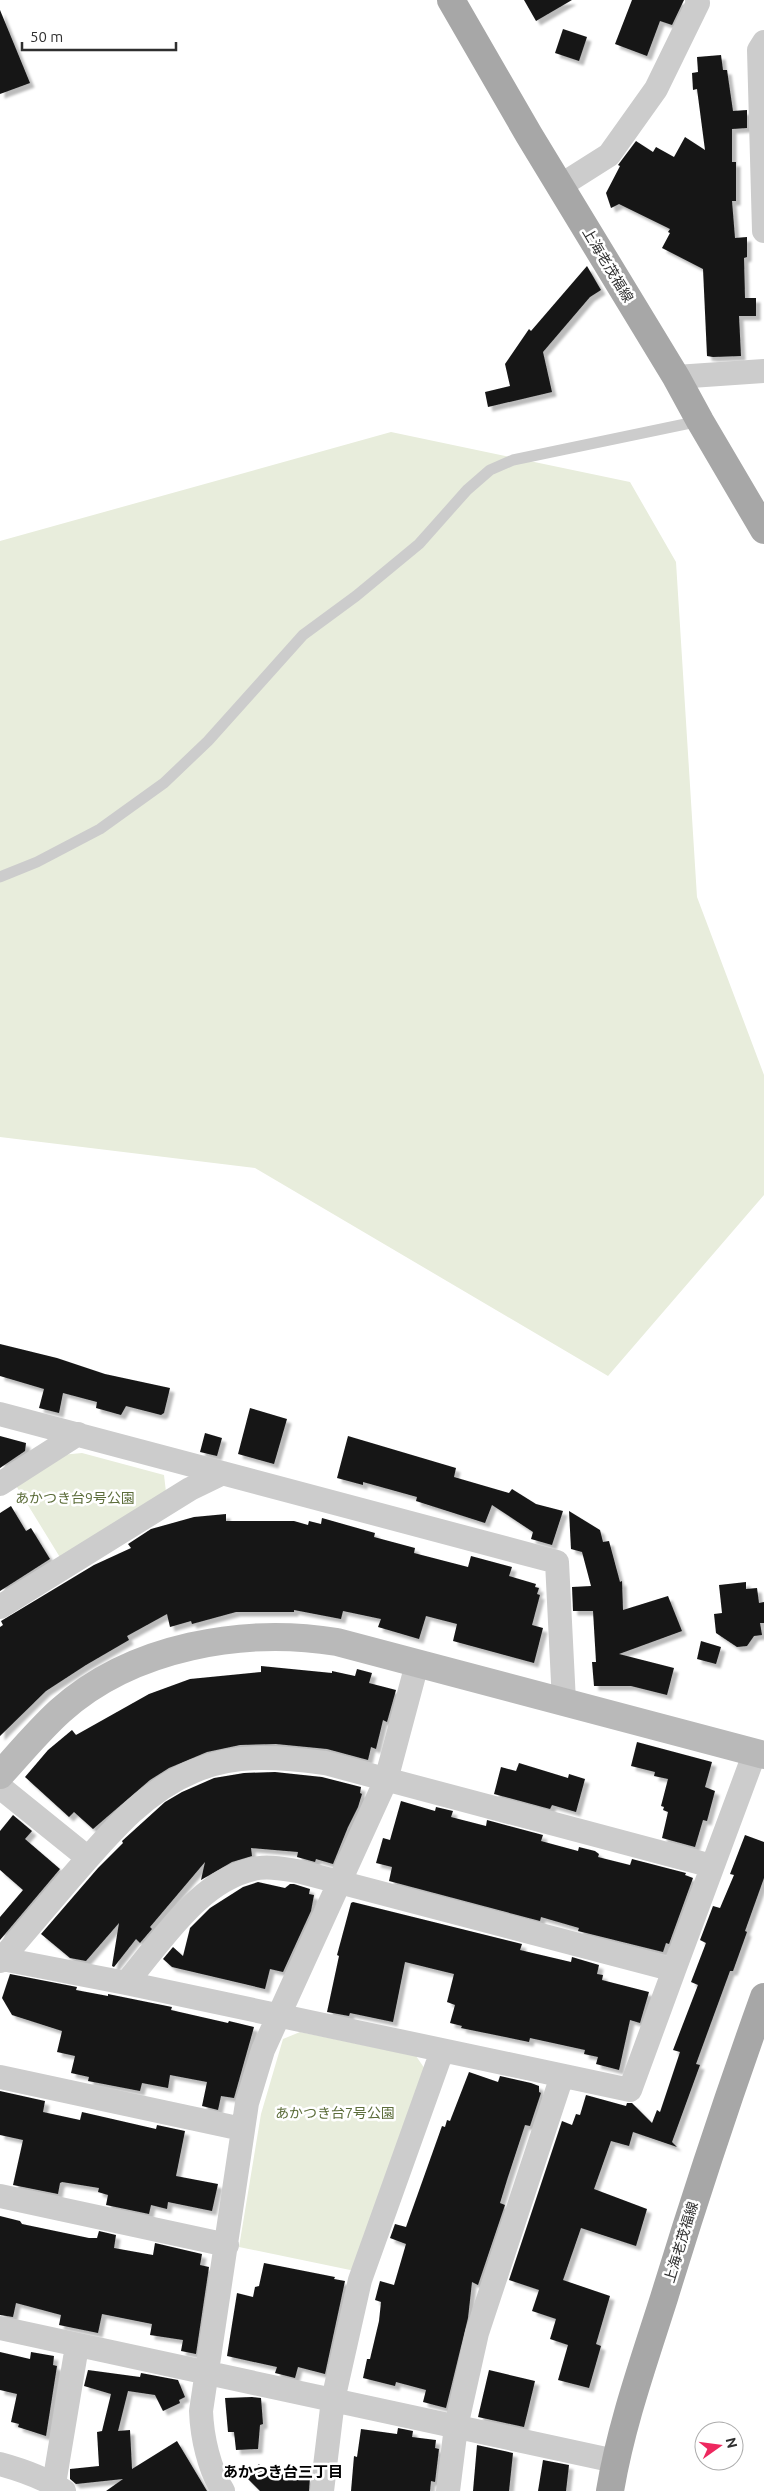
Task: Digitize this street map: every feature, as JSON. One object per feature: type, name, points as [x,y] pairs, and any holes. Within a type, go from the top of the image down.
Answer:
[{"type":"main road","name":"上海老茂福線","points":[[451,0],[560,186],[676,377],[764,530]]},
{"type":"main road","name":"上海老茂福線","points":[[610,2491],[615,2461],[642,2367],[715,2135],[764,1997]]},
{"type":"street","points":[[560,186],[609,155],[656,89],[698,2],[697,0]]},
{"type":"street","points":[[764,42],[760,50],[764,231]]},
{"type":"street","points":[[676,377],[764,371]]},
{"type":"street","points":[[0,1414],[557,1562],[564,1702]]},
{"type":"street","points":[[0,1484],[78,1434]]},
{"type":"street","points":[[0,1607],[190,1489],[223,1473]]},
{"type":"street","points":[[0,1775],[61,1710],[79,1696],[129,1668],[196,1646],[251,1637],[309,1638],[337,1642],[759,1753],[712,1866],[630,2090],[126,1983],[1,1960]]},
{"type":"street","points":[[223,2491],[212,2468],[202,2427],[201,2411],[242,2129],[263,2050],[386,1780],[417,1664]]},
{"type":"street","points":[[1,1960],[88,1858],[134,1810],[157,1790],[196,1770],[252,1758],[288,1758],[324,1763],[712,1866]]},
{"type":"street","points":[[0,1787],[88,1858]]},
{"type":"street","points":[[126,1983],[195,1902],[218,1883],[235,1874],[261,1868],[276,1868],[340,1882],[674,1970]]},
{"type":"street","points":[[322,2491],[332,2400],[360,2280],[442,2051]]},
{"type":"street","points":[[448,2491],[456,2427],[477,2333],[562,2076]]},
{"type":"street","points":[[0,2077],[242,2129]]},
{"type":"street","points":[[0,2196],[226,2245]]},
{"type":"street","points":[[0,2328],[615,2461]]},
{"type":"street","points":[[0,2464],[59,2488],[77,2346]]},
{"type":"lane","points":[[0,877],[37,862],[100,829],[164,783],[208,741],[303,635],[356,596],[419,544],[467,490],[490,470],[513,460],[700,421]]},
{"type":"green space","points":[[391,432],[630,482],[676,562],[697,897],[764,1075],[764,1195],[608,1376],[255,1168],[0,1137],[0,541]]},
{"type":"green space","name":"あかつき台9号公園","points":[[82,1453],[164,1475],[166,1492],[61,1559],[15,1484],[61,1455]]},
{"type":"green space","name":"あかつき台7号公園","points":[[300,2032],[416,2056],[425,2069],[355,2271],[239,2247],[261,2114],[283,2039]]},
{"type":"building","points":[[524,0],[572,0],[536,21]]},
{"type":"building","points":[[632,0],[684,0],[672,25],[660,21],[647,56],[615,44]]},
{"type":"building","points":[[0,10],[30,83],[0,94]]},
{"type":"building","points":[[563,29],[587,37],[579,61],[555,53]]},
{"type":"building","points":[[721,55],[723,70],[727,70],[733,111],[747,110],[747,128],[732,129],[732,162],[736,162],[736,201],[732,201],[735,238],[747,237],[747,257],[744,258],[745,298],[756,298],[756,316],[739,316],[741,356],[713,357],[707,356],[703,269],[662,248],[670,233],[668,232],[670,229],[619,204],[611,208],[606,193],[620,166],[618,165],[636,141],[653,152],[656,147],[674,157],[685,137],[705,150],[697,89],[693,90],[692,73],[698,72],[697,57]]},
{"type":"building","points":[[587,266],[601,290],[590,297],[543,352],[552,392],[488,407],[485,392],[510,386],[505,364],[529,329],[531,331]]},
{"type":"building","points":[[0,1344],[57,1358],[105,1374],[170,1388],[164,1413],[161,1415],[126,1406],[121,1415],[96,1408],[97,1402],[63,1393],[59,1413],[39,1408],[44,1389],[0,1376]]},
{"type":"building","points":[[250,1408],[287,1419],[274,1464],[238,1454]]},
{"type":"building","points":[[205,1433],[222,1438],[217,1456],[200,1452]]},
{"type":"building","points":[[0,1436],[26,1443],[25,1451],[0,1468]]},
{"type":"building","points":[[348,1436],[456,1468],[454,1477],[509,1493],[512,1489],[536,1504],[563,1511],[552,1545],[531,1539],[533,1532],[492,1505],[485,1523],[416,1501],[417,1497],[363,1482],[363,1485],[337,1478]]},
{"type":"building","points":[[11,1506],[26,1531],[31,1528],[50,1559],[0,1591],[0,1513]]},
{"type":"building","points":[[569,1511],[600,1530],[603,1542],[609,1541],[620,1582],[622,1581],[623,1610],[668,1596],[682,1631],[619,1654],[674,1668],[667,1695],[631,1686],[594,1686],[592,1662],[596,1662],[593,1611],[573,1611],[572,1587],[591,1586],[582,1552],[571,1549]]},
{"type":"building","points":[[226,1514],[226,1521],[294,1521],[308,1525],[309,1521],[321,1524],[322,1518],[375,1533],[374,1537],[415,1548],[414,1553],[468,1567],[471,1556],[512,1567],[509,1576],[536,1584],[535,1587],[539,1588],[537,1594],[540,1595],[532,1625],[543,1628],[534,1663],[453,1641],[457,1624],[426,1616],[419,1639],[378,1627],[381,1619],[343,1611],[341,1619],[294,1610],[294,1612],[236,1612],[192,1624],[191,1621],[170,1627],[167,1614],[127,1636],[129,1640],[46,1691],[0,1736],[0,1627],[3,1625],[1,1621],[94,1565],[131,1548],[128,1544],[151,1529],[194,1517]]},
{"type":"building","points":[[746,1582],[746,1589],[757,1588],[759,1603],[764,1602],[764,1623],[760,1623],[762,1635],[754,1636],[747,1646],[737,1647],[716,1633],[714,1614],[722,1613],[719,1585]]},
{"type":"building","points":[[701,1641],[721,1647],[716,1664],[697,1659]]},
{"type":"building","points":[[261,1666],[332,1673],[332,1671],[355,1676],[357,1669],[372,1673],[369,1683],[396,1690],[387,1722],[383,1720],[376,1749],[371,1747],[368,1760],[327,1749],[276,1744],[240,1745],[207,1752],[169,1768],[150,1780],[93,1829],[74,1812],[69,1817],[25,1777],[48,1750],[72,1730],[76,1735],[149,1694],[190,1679],[261,1672]]},
{"type":"building","points":[[637,1742],[712,1762],[705,1787],[715,1791],[707,1821],[703,1820],[695,1847],[662,1838],[668,1812],[663,1810],[664,1807],[661,1806],[668,1779],[654,1776],[655,1772],[631,1766]]},
{"type":"building","points":[[519,1763],[568,1778],[569,1774],[585,1779],[576,1812],[552,1805],[550,1809],[494,1794],[501,1767],[516,1771]]},
{"type":"building","points":[[275,1772],[322,1777],[361,1787],[360,1793],[362,1794],[358,1807],[333,1864],[316,1859],[315,1862],[297,1857],[298,1852],[251,1848],[252,1856],[232,1862],[201,1880],[205,1862],[150,1927],[152,1929],[140,1943],[136,1939],[114,1967],[112,1966],[119,1923],[86,1961],[70,1958],[41,1934],[98,1868],[123,1843],[122,1841],[165,1802],[182,1792],[214,1778],[244,1773]]},
{"type":"building","points":[[401,1801],[435,1811],[436,1807],[453,1811],[451,1817],[486,1826],[487,1820],[543,1835],[541,1841],[578,1851],[579,1847],[595,1851],[599,1854],[598,1857],[630,1865],[632,1859],[686,1873],[685,1875],[693,1878],[669,1944],[666,1943],[663,1952],[578,1931],[579,1928],[541,1917],[540,1921],[389,1881],[392,1867],[376,1863],[383,1838],[390,1840]]},
{"type":"building","points":[[13,1815],[32,1831],[25,1839],[60,1869],[0,1940],[0,1917],[23,1890],[0,1870],[0,1831]]},
{"type":"building","points":[[745,1835],[764,1842],[764,1878],[733,1971],[730,1971],[696,2064],[700,2065],[672,2142],[677,2147],[633,2132],[629,2146],[611,2141],[594,2189],[647,2209],[636,2246],[581,2228],[563,2280],[610,2296],[596,2344],[601,2346],[589,2388],[558,2380],[568,2345],[550,2339],[556,2319],[532,2311],[539,2290],[509,2280],[562,2121],[572,2125],[576,2114],[580,2115],[586,2095],[626,2106],[627,2103],[632,2103],[652,2123],[657,2110],[660,2112],[680,2052],[673,2050],[698,1985],[691,1982],[706,1943],[700,1940],[713,1906],[720,1908],[734,1875],[730,1874]]},
{"type":"building","points":[[258,1882],[285,1888],[290,1884],[294,1884],[310,1889],[309,1894],[314,1895],[311,1911],[283,1972],[270,1969],[265,1989],[172,1967],[163,1959],[173,1947],[183,1956],[190,1928],[210,1908],[243,1887]]},
{"type":"building","points":[[351,1903],[522,1944],[520,1950],[571,1962],[572,1957],[599,1965],[597,1974],[603,1975],[602,1980],[649,1992],[640,2023],[630,2020],[619,2070],[596,2064],[598,2057],[584,2054],[585,2050],[530,2038],[529,2042],[461,2028],[462,2026],[450,2023],[455,2005],[447,2002],[454,1974],[405,1962],[393,2022],[350,2013],[349,2016],[327,2012],[339,1956],[337,1955]]},
{"type":"building","points":[[10,1974],[77,1987],[76,1990],[108,1996],[108,1994],[172,2007],[171,2010],[254,2027],[234,2098],[221,2096],[218,2110],[202,2106],[207,2082],[170,2075],[168,2088],[142,2083],[140,2091],[88,2081],[89,2077],[71,2073],[75,2056],[57,2052],[62,2031],[12,2015],[2,1998]]},
{"type":"building","points":[[469,2072],[498,2082],[500,2076],[531,2083],[539,2086],[539,2092],[541,2093],[530,2126],[525,2125],[500,2203],[505,2205],[478,2285],[472,2282],[468,2318],[446,2408],[423,2402],[426,2390],[396,2382],[395,2386],[363,2378],[367,2359],[370,2359],[379,2321],[381,2302],[375,2300],[380,2281],[394,2285],[406,2244],[390,2238],[395,2224],[406,2227],[442,2126],[445,2127],[447,2120],[450,2121]]},
{"type":"building","points":[[0,2091],[45,2101],[43,2112],[80,2120],[82,2112],[156,2129],[157,2125],[185,2131],[176,2176],[218,2184],[212,2211],[168,2202],[167,2209],[151,2205],[149,2214],[106,2205],[108,2195],[98,2192],[99,2188],[62,2182],[60,2183],[58,2194],[13,2185],[23,2140],[0,2135]]},
{"type":"building","points":[[0,2216],[20,2221],[22,2224],[89,2238],[97,2238],[99,2231],[116,2235],[114,2248],[153,2255],[155,2243],[202,2254],[200,2265],[209,2267],[196,2354],[181,2351],[183,2340],[150,2335],[152,2324],[102,2314],[98,2333],[59,2325],[61,2315],[16,2303],[13,2317],[0,2315]]},
{"type":"building","points":[[264,2263],[335,2277],[334,2279],[345,2281],[325,2374],[298,2367],[295,2378],[275,2373],[277,2367],[227,2356],[237,2293],[253,2297],[255,2287],[259,2286]]},
{"type":"building","points":[[0,2352],[30,2359],[31,2352],[54,2356],[53,2365],[57,2366],[46,2436],[18,2427],[19,2424],[11,2422],[17,2394],[0,2390]]},
{"type":"building","points":[[88,2370],[140,2377],[141,2373],[178,2380],[185,2397],[179,2400],[180,2403],[163,2411],[155,2395],[128,2391],[118,2431],[130,2430],[132,2469],[177,2441],[207,2491],[106,2491],[123,2479],[76,2484],[70,2479],[70,2469],[99,2466],[97,2432],[102,2431],[111,2394],[84,2386]]},
{"type":"building","points":[[489,2370],[535,2381],[524,2427],[478,2417]]},
{"type":"building","points":[[225,2398],[261,2398],[263,2424],[260,2425],[258,2449],[236,2450],[234,2432],[228,2432]]},
{"type":"building","points":[[398,2428],[413,2431],[412,2437],[436,2440],[435,2448],[439,2449],[435,2482],[431,2481],[430,2491],[351,2491],[354,2456],[357,2457],[361,2429],[397,2434]]},
{"type":"building","points":[[477,2445],[513,2453],[509,2491],[473,2491]]},
{"type":"building","points":[[543,2460],[569,2465],[566,2491],[538,2491]]},
{"type":"building","points":[[259,2464],[268,2473],[310,2477],[309,2491],[260,2491],[246,2477]]},
{"type":"district","name":"あかつき台三丁目","points":[[283,2471]]}]
